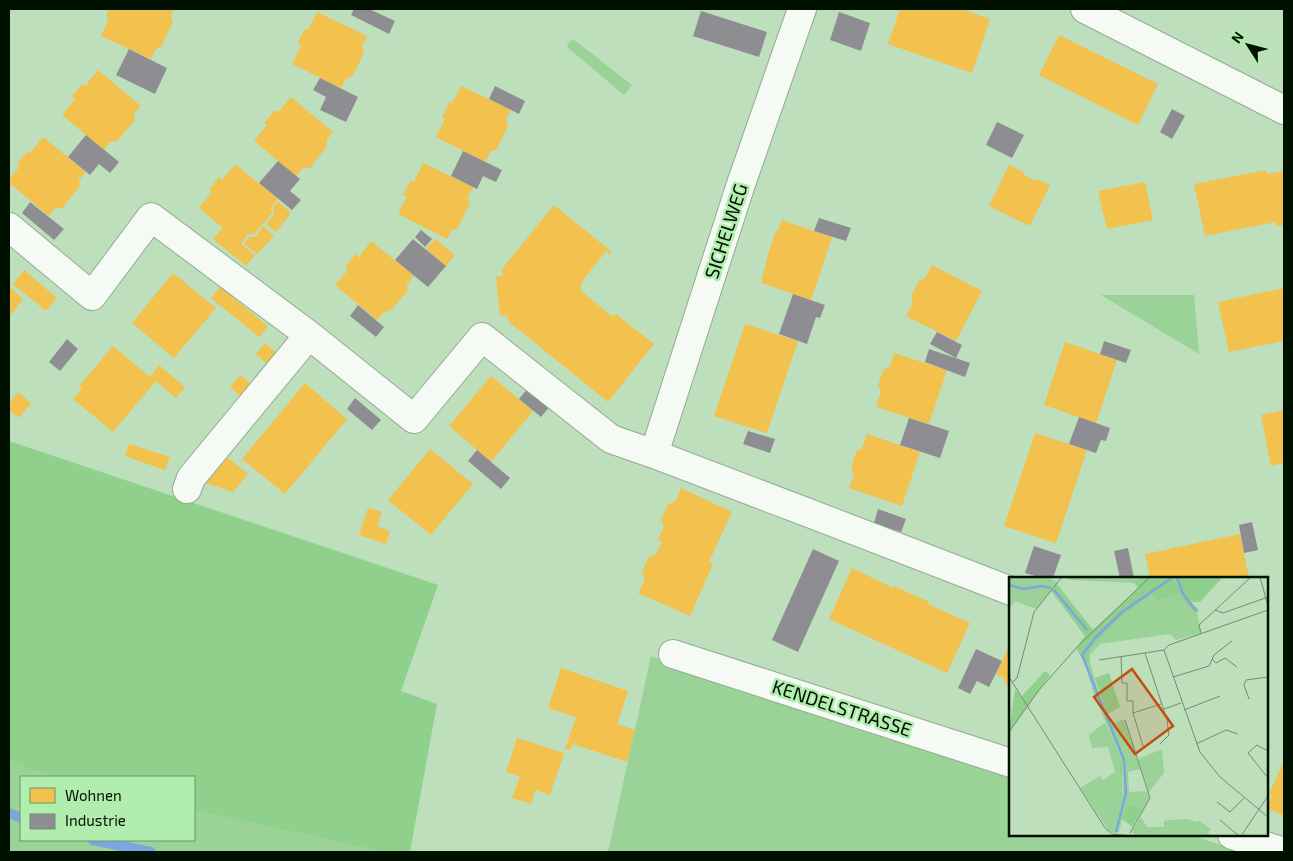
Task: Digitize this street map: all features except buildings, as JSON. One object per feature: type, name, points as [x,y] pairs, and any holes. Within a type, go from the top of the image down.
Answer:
[{"type":"street","name":"SICHELWEG","points":[[654,454],[741,184],[802,9]]},
{"type":"street","points":[[1085,9],[1284,110]]},
{"type":"street","points":[[9,227],[92,296],[151,217],[309,335],[414,419],[482,337],[611,439],[1009,591]]},
{"type":"street","points":[[187,489],[191,478],[309,335]]},
{"type":"street","name":"KENDELSTRASSE","points":[[673,654],[1009,763]]},
{"type":"street","points":[[1235,836],[1284,852]]},
{"type":"green space","points":[[573,39],[632,85],[624,95],[567,47]]},
{"type":"green space","points":[[1101,295],[1194,295],[1199,354]]},
{"type":"green space","points":[[9,441],[438,585],[401,691],[437,704],[410,852],[385,852],[195,810],[195,776],[54,776],[29,769],[9,760]]},
{"type":"green space","points":[[651,656],[1009,775],[1009,836],[1193,836],[1243,852],[608,852]]},
{"type":"green space","points":[[9,760],[29,769],[54,776],[20,776],[20,841],[195,841],[195,810],[385,852],[9,852]]},
{"type":"waterway","points":[[9,813],[20,818]]},
{"type":"waterway","points":[[98,841],[151,852]]}]
